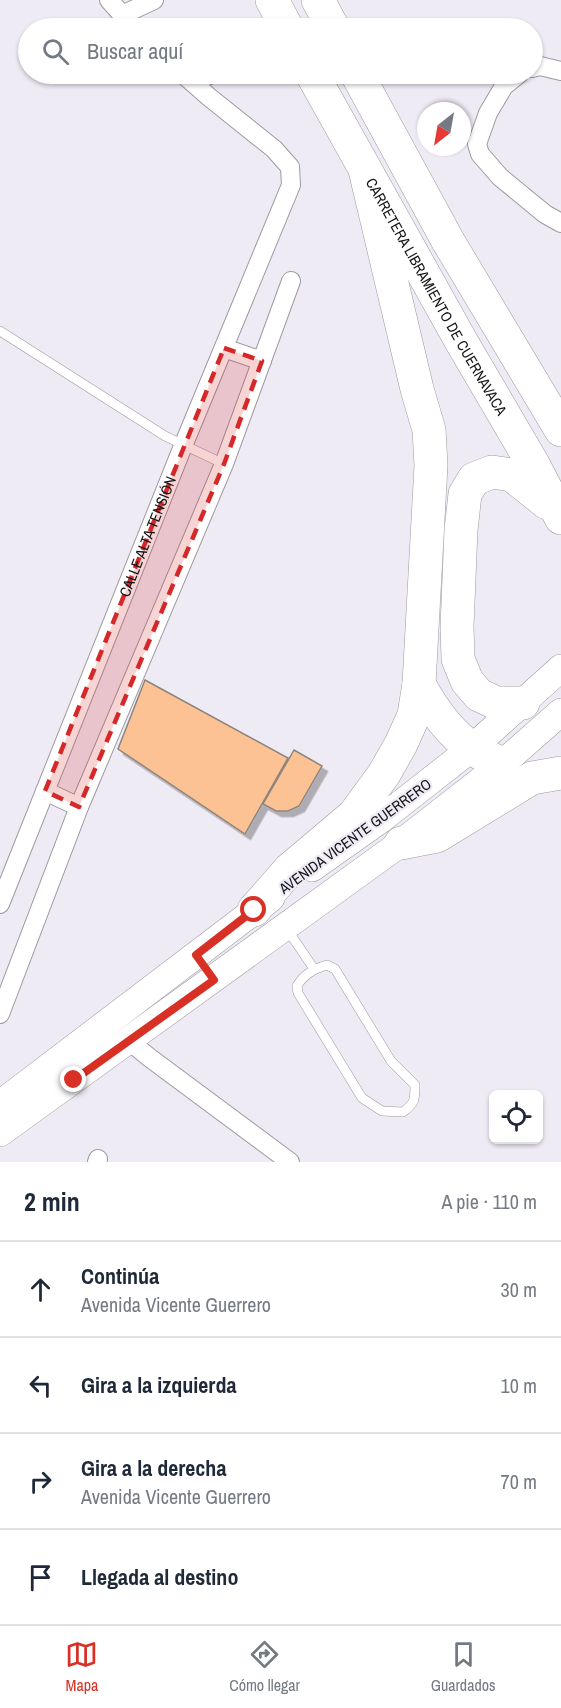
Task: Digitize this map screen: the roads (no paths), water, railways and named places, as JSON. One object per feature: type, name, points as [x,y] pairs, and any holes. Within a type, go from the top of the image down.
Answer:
[{"type":"highway","points":[[272,0],[282,18]]},
{"type":"highway","points":[[318,0],[328,18]]},
{"type":"highway","name":"CARRETERA LIBRAMIENTO DE CUERNAVACA","points":[[318,84],[560,516]]},
{"type":"highway","points":[[362,84],[448,241],[561,430]]},
{"type":"highway","points":[[254,910],[290,869],[354,815],[366,799],[401,744],[414,715],[419,684],[431,465],[429,430],[417,389],[365,170]]},
{"type":"highway","points":[[474,283],[498,296],[529,345],[561,387]]},
{"type":"highway","points":[[523,703],[496,703],[479,695],[467,681],[458,660],[456,626],[465,494],[474,479],[492,472],[512,475],[560,516]]},
{"type":"highway","points":[[419,684],[429,704],[450,729],[472,748],[502,764]]},
{"type":"highway","points":[[401,843],[437,836],[532,778],[561,773]]},
{"type":"main road","name":"AVENIDA VICENTE GUERRERO","points":[[0,1104],[254,910],[380,820],[472,748],[561,668]]},
{"type":"main road","name":"AVENIDA VICENTE GUERRERO","points":[[0,1133],[401,843],[502,764],[561,712]]},
{"type":"main road","points":[[196,955],[214,980]]},
{"type":"street","points":[[109,0],[125,18]]},
{"type":"street","points":[[122,15],[154,0]]},
{"type":"street","points":[[543,67],[561,71]]},
{"type":"street","name":"CALLE ALTA TENSIÓN","points":[[0,904],[183,446],[291,185],[290,167],[274,149],[195,84]]},
{"type":"street","points":[[506,84],[488,113],[477,144],[480,154],[500,177],[544,214],[561,223]]},
{"type":"street","points":[[0,1014],[3,993],[224,464],[291,281]]},
{"type":"street","points":[[225,348],[262,361]]},
{"type":"street","points":[[45,791],[79,807]]},
{"type":"street","points":[[129,1041],[290,1162]]},
{"type":"lane","points":[[0,331],[165,436],[224,464]]},
{"type":"lane","points":[[285,927],[315,969]]},
{"type":"lane","points":[[327,965],[335,969],[391,1061],[415,1085],[415,1099],[410,1107],[402,1112],[382,1111],[362,1098],[298,993],[297,986],[301,980],[315,969],[327,965]]}]
